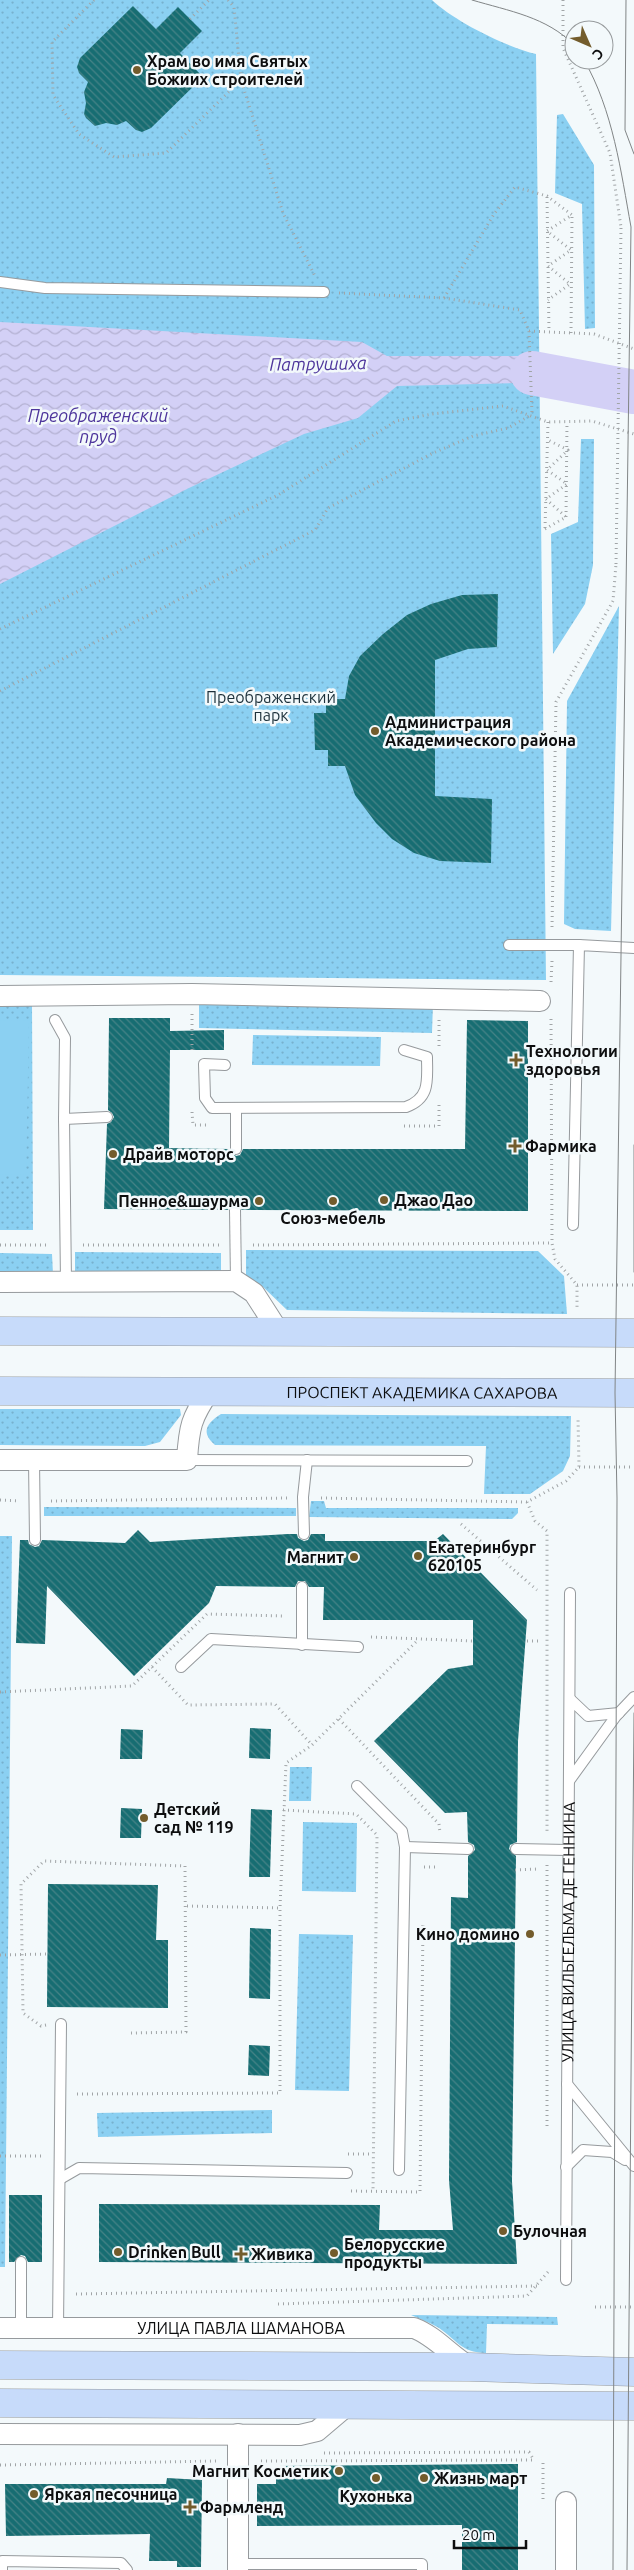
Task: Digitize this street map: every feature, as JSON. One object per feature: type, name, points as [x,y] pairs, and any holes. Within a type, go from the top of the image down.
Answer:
[{"type":"main road","points":[[0,1331],[279,1332],[577,1320],[634,1333]]},
{"type":"main road","name":"ПРОСПЕКТ АКАДЕМИКА САХАРОВА","points":[[0,1391],[210,1390],[634,1393]]},
{"type":"main road","name":"УЛИЦА ПАВЛА ШАМАНОВА","points":[[0,2365],[470,2367],[634,2372]]},
{"type":"main road","points":[[0,2403],[350,2403],[634,2406]]},
{"type":"street","points":[[0,996],[192,994],[540,1002]]},
{"type":"street","points":[[0,1282],[236,1280],[254,1293],[279,1332]]},
{"type":"street","points":[[0,1460],[187,1460],[189,1428],[196,1410],[210,1390]]},
{"type":"street","name":"УЛИЦА ПАВЛА ШАМАНОВА","points":[[0,2328],[414,2328],[428,2334],[451,2356],[470,2367]]},
{"type":"street","points":[[0,2434],[300,2435],[317,2431],[350,2403]]},
{"type":"street","points":[[238,2434],[238,2567]]},
{"type":"street","points":[[566,2502],[566,2570]]},
{"type":"lane","points":[[0,282],[45,288],[324,292]]},
{"type":"lane","points":[[509,944],[634,948]]},
{"type":"lane","points":[[573,1225],[579,945]]},
{"type":"lane","points":[[55,1020],[66,1038],[64,1119],[66,1282]]},
{"type":"lane","points":[[225,1065],[204,1064],[204,1098],[212,1108],[406,1107],[417,1103],[426,1091],[428,1057],[404,1050]]},
{"type":"lane","points":[[236,1108],[236,1149]]},
{"type":"lane","points":[[64,1119],[107,1117]]},
{"type":"lane","points":[[235,1210],[236,1280]]},
{"type":"lane","points":[[34,1460],[35,1540]]},
{"type":"lane","points":[[187,1460],[467,1460]]},
{"type":"lane","points":[[304,1534],[303,1497],[307,1460]]},
{"type":"lane","points":[[302,1587],[302,1645]]},
{"type":"lane","name":"УЛИЦА ВИЛЬГЕЛЬМА ДЕ ГЕННИНА","points":[[566,2280],[570,1593]]},
{"type":"lane","points":[[181,1667],[211,1639],[358,1647]]},
{"type":"lane","name":"УЛИЦА ВИЛЬГЕЛЬМА ДЕ ГЕННИНА","points":[[569,1781],[619,1713],[634,1697]]},
{"type":"lane","points":[[570,1698],[588,1716],[619,1713]]},
{"type":"lane","points":[[357,1786],[402,1831],[405,1848],[398,2170]]},
{"type":"lane","points":[[405,1848],[468,1848]]},
{"type":"lane","points":[[516,1849],[568,1850]]},
{"type":"lane","points":[[58,2328],[61,2024]]},
{"type":"lane","name":"УЛИЦА ВИЛЬГЕЛЬМА ДЕ ГЕННИНА","points":[[567,2084],[634,2166]]},
{"type":"lane","name":"УЛИЦА ВИЛЬГЕЛЬМА ДЕ ГЕННИНА","points":[[566,2168],[583,2150],[612,2152],[634,2166]]},
{"type":"lane","points":[[60,2180],[79,2168],[347,2174]]},
{"type":"lane","points":[[20,2262],[21,2328]]},
{"type":"lane","points":[[2,2570],[2,2561],[121,2563],[127,2570]]},
{"type":"lane","points":[[238,2567],[422,2564],[422,2570]]},
{"type":"path","points":[[94,0],[52,42],[53,95],[78,134],[114,157],[166,153],[241,80]]},
{"type":"path","points":[[190,19],[209,0]]},
{"type":"path","points":[[228,0],[234,7],[241,80],[283,213],[324,292],[444,298],[520,310],[529,331],[532,415]]},
{"type":"path","points":[[563,0],[563,48],[610,153],[622,227],[616,564]]},
{"type":"path","points":[[444,298],[494,214],[515,187],[547,196],[572,215]]},
{"type":"path","points":[[547,196],[549,332]]},
{"type":"path","points":[[547,231],[572,215]]},
{"type":"path","points":[[571,333],[572,215]]},
{"type":"path","points":[[547,231],[571,250]]},
{"type":"path","points":[[548,266],[571,250]]},
{"type":"path","points":[[548,266],[570,284]]},
{"type":"path","points":[[548,300],[570,284]]},
{"type":"path","points":[[529,331],[594,334],[634,349]]},
{"type":"path","points":[[0,629],[278,495],[396,421],[432,414],[503,406],[548,422],[592,421],[634,434]]},
{"type":"path","points":[[0,691],[315,530],[328,508],[416,462],[473,436],[508,428],[532,415]]},
{"type":"path","points":[[548,422],[546,529],[566,517]]},
{"type":"path","points":[[566,517],[567,422]]},
{"type":"path","points":[[548,440],[568,450]]},
{"type":"path","points":[[547,470],[568,450]]},
{"type":"path","points":[[547,470],[567,484]]},
{"type":"path","points":[[546,499],[567,484]]},
{"type":"path","points":[[546,499],[566,517]]},
{"type":"path","points":[[0,1244],[235,1246],[552,1243]]},
{"type":"path","points":[[577,1285],[634,1285]]},
{"type":"path","points":[[0,1500],[303,1497],[527,1502],[566,1481],[579,1467],[578,1392]]},
{"type":"path","points":[[579,1467],[634,1467]]},
{"type":"path","points":[[527,1502],[535,1521],[547,1531],[548,2136]]},
{"type":"path","points":[[460,1524],[537,1590]]},
{"type":"path","points":[[76,2094],[280,2093],[280,1908],[286,1763],[312,1745],[418,1640]]},
{"type":"path","points":[[527,1641],[538,1642]]},
{"type":"path","points":[[152,1667],[188,1706],[275,1704],[312,1745]]},
{"type":"path","points":[[283,1810],[356,1814],[377,1835],[373,2192]]},
{"type":"path","points":[[61,2024],[41,2026],[23,2013],[21,1884],[44,1862],[185,1866],[187,1906],[186,2032],[131,2033]]},
{"type":"path","points":[[515,1870],[538,1869]]},
{"type":"path","points":[[187,1906],[280,1908]]},
{"type":"path","points":[[0,1955],[48,1954]]},
{"type":"path","points":[[57,2294],[538,2286],[548,2275],[548,2265]]},
{"type":"path","points":[[595,2307],[634,2307]]},
{"type":"path","points":[[0,2465],[534,2460]]},
{"type":"green space","name":"Преображенский парк","points":[[0,0],[432,0],[453,16],[481,32],[510,46],[536,54],[546,980],[0,975]]},
{"type":"green space","points":[[563,114],[594,165],[595,328],[585,329],[582,204],[555,193],[557,115]]},
{"type":"green space","points":[[581,439],[594,439],[593,565],[585,604],[553,654],[551,534],[578,522]]},
{"type":"green space","points":[[619,606],[611,931],[575,929],[564,924],[567,701]]},
{"type":"green space","points":[[0,1001],[32,1002],[33,1230],[0,1230]]},
{"type":"green space","points":[[199,1002],[433,1003],[432,1033],[199,1028]]},
{"type":"green space","points":[[0,1020],[29,1021],[26,1174],[0,1175]]},
{"type":"green space","points":[[253,1035],[381,1037],[380,1066],[252,1065]]},
{"type":"green space","points":[[246,1250],[538,1251],[564,1276],[567,1314],[287,1310],[262,1286],[246,1279]]},
{"type":"green space","points":[[75,1252],[221,1253],[221,1273],[75,1274]]},
{"type":"green space","points":[[0,1253],[52,1254],[53,1274],[0,1273]]},
{"type":"green space","points":[[0,1409],[180,1409],[181,1415],[160,1442],[145,1446],[0,1445]]},
{"type":"green space","points":[[221,1414],[571,1416],[570,1456],[563,1471],[530,1494],[484,1494],[486,1446],[215,1445],[208,1436],[207,1428]]},
{"type":"green space","points":[[311,1501],[324,1501],[326,1508],[518,1508],[518,1513],[512,1519],[309,1517]]},
{"type":"green space","points":[[44,1507],[296,1508],[296,1516],[44,1516]]},
{"type":"green space","points":[[0,1536],[12,1536],[5,2267],[0,2267]]},
{"type":"green space","points":[[290,1767],[312,1767],[311,1801],[289,1801]]},
{"type":"green space","points":[[303,1822],[357,1823],[356,1892],[302,1891]]},
{"type":"green space","points":[[299,1934],[353,1935],[349,2091],[295,2090]]},
{"type":"green space","points":[[272,2110],[272,2133],[98,2137],[97,2113]]},
{"type":"green space","points":[[411,2315],[557,2317],[558,2325],[487,2324],[486,2353],[465,2348],[439,2328]]},
{"type":"water","name":"Преображенский пруд","points":[[0,322],[362,342],[387,356],[519,356],[592,363],[592,397],[518,383],[397,386],[358,418],[304,434],[189,488],[0,584]]},
{"type":"building","name":"Храм во имя Святых Божиих строителей","points":[[133,6],[156,29],[178,7],[202,31],[180,53],[203,77],[151,128],[142,132],[136,130],[126,121],[117,125],[106,123],[95,126],[86,118],[84,114],[86,103],[84,92],[88,82],[79,73],[77,67],[80,58]]},
{"type":"building","name":"Администрация Академического района","points":[[498,594],[497,647],[468,649],[435,660],[435,796],[492,799],[491,863],[440,861],[414,853],[392,839],[376,823],[355,795],[345,766],[328,766],[328,750],[315,750],[314,713],[326,713],[326,699],[345,699],[349,676],[360,656],[407,615],[431,604],[462,595]]},
{"type":"building","points":[[109,1018],[170,1018],[170,1031],[224,1030],[224,1050],[170,1050],[169,1148],[229,1149],[236,1156],[240,1155],[243,1149],[465,1149],[467,1020],[528,1021],[528,1211],[242,1210],[235,1203],[231,1204],[228,1210],[104,1209],[107,1124],[114,1117],[108,1110]]},
{"type":"building","points":[[138,1530],[150,1542],[288,1534],[297,1534],[298,1538],[304,1541],[308,1540],[311,1534],[325,1534],[325,1541],[434,1541],[443,1534],[527,1620],[518,1741],[517,1842],[510,1845],[509,1849],[516,1856],[512,2181],[517,2264],[99,2262],[99,2204],[380,2205],[379,2230],[453,2230],[449,2180],[451,1897],[468,1898],[468,1856],[475,1850],[474,1845],[468,1842],[467,1812],[445,1813],[374,1741],[448,1669],[473,1665],[473,1620],[323,1620],[324,1587],[309,1587],[305,1581],[298,1581],[295,1587],[216,1586],[209,1603],[134,1676],[47,1586],[45,1644],[16,1643],[20,1540],[28,1540],[29,1544],[35,1547],[39,1546],[42,1540],[125,1543]]},
{"type":"building","points":[[250,1728],[271,1729],[270,1759],[249,1758]]},
{"type":"building","points":[[121,1729],[143,1730],[142,1759],[120,1759]]},
{"type":"building","points":[[121,1808],[142,1809],[141,1838],[120,1838]]},
{"type":"building","points":[[251,1809],[272,1810],[270,1877],[249,1877]]},
{"type":"building","points":[[48,1884],[158,1885],[156,1940],[168,1940],[168,2008],[47,2007]]},
{"type":"building","points":[[250,1928],[271,1929],[270,1999],[249,1998]]},
{"type":"building","points":[[249,2045],[270,2046],[269,2076],[248,2075]]},
{"type":"building","points":[[9,2195],[42,2195],[42,2262],[28,2262],[25,2256],[21,2255],[14,2262],[9,2262]]},
{"type":"building","points":[[518,2464],[518,2570],[462,2570],[462,2525],[257,2526],[257,2484],[276,2484],[276,2466]]},
{"type":"building","points":[[167,2478],[202,2480],[201,2567],[177,2567],[177,2561],[149,2561],[150,2534],[6,2536],[5,2484],[166,2484]]},
{"type":"waterway","name":"Патрушиха","points":[[532,373],[634,392]]},
{"type":"tram line","points":[[472,0],[540,21],[564,36]]},
{"type":"tram line","points":[[626,0],[625,130],[634,154]]},
{"type":"tram line","points":[[589,70],[602,99],[615,142],[631,227],[615,1393],[617,1498],[613,2570]]},
{"type":"tram line","points":[[634,1145],[634,1272]]},
{"type":"tram line","points":[[627,2570],[634,1713]]},
{"type":"place","name":"Храм во имя Святых Божиих строителей","points":[[137,70]]},
{"type":"place","name":"Администрация Академического района","points":[[375,731]]},
{"type":"place","name":"Технологии здоровья","points":[[516,1060]]},
{"type":"place","name":"Фармика","points":[[515,1146]]},
{"type":"place","name":"Драйв моторс","points":[[113,1154]]},
{"type":"place","name":"Джао Дао","points":[[384,1200]]},
{"type":"place","name":"Пенное&шаурма","points":[[259,1201]]},
{"type":"place","name":"Союз-мебель","points":[[333,1201]]},
{"type":"place","name":"Екатеринбург 620105","points":[[418,1556]]},
{"type":"place","name":"Магнит","points":[[354,1557]]},
{"type":"place","name":"Детский сад № 119","points":[[144,1818]]},
{"type":"place","name":"Кино домино","points":[[530,1934]]},
{"type":"place","name":"Булочная","points":[[503,2231]]},
{"type":"place","name":"Drinken Bull","points":[[118,2252]]},
{"type":"place","name":"Белорусские продукты","points":[[334,2253]]},
{"type":"place","name":"Живика","points":[[241,2254]]},
{"type":"place","name":"Магнит Косметик","points":[[339,2471]]},
{"type":"place","name":"Кухонька","points":[[376,2478]]},
{"type":"place","name":"Жизнь март","points":[[424,2478]]},
{"type":"place","name":"Яркая песочница","points":[[34,2494]]},
{"type":"place","name":"Фармленд","points":[[190,2507]]}]
